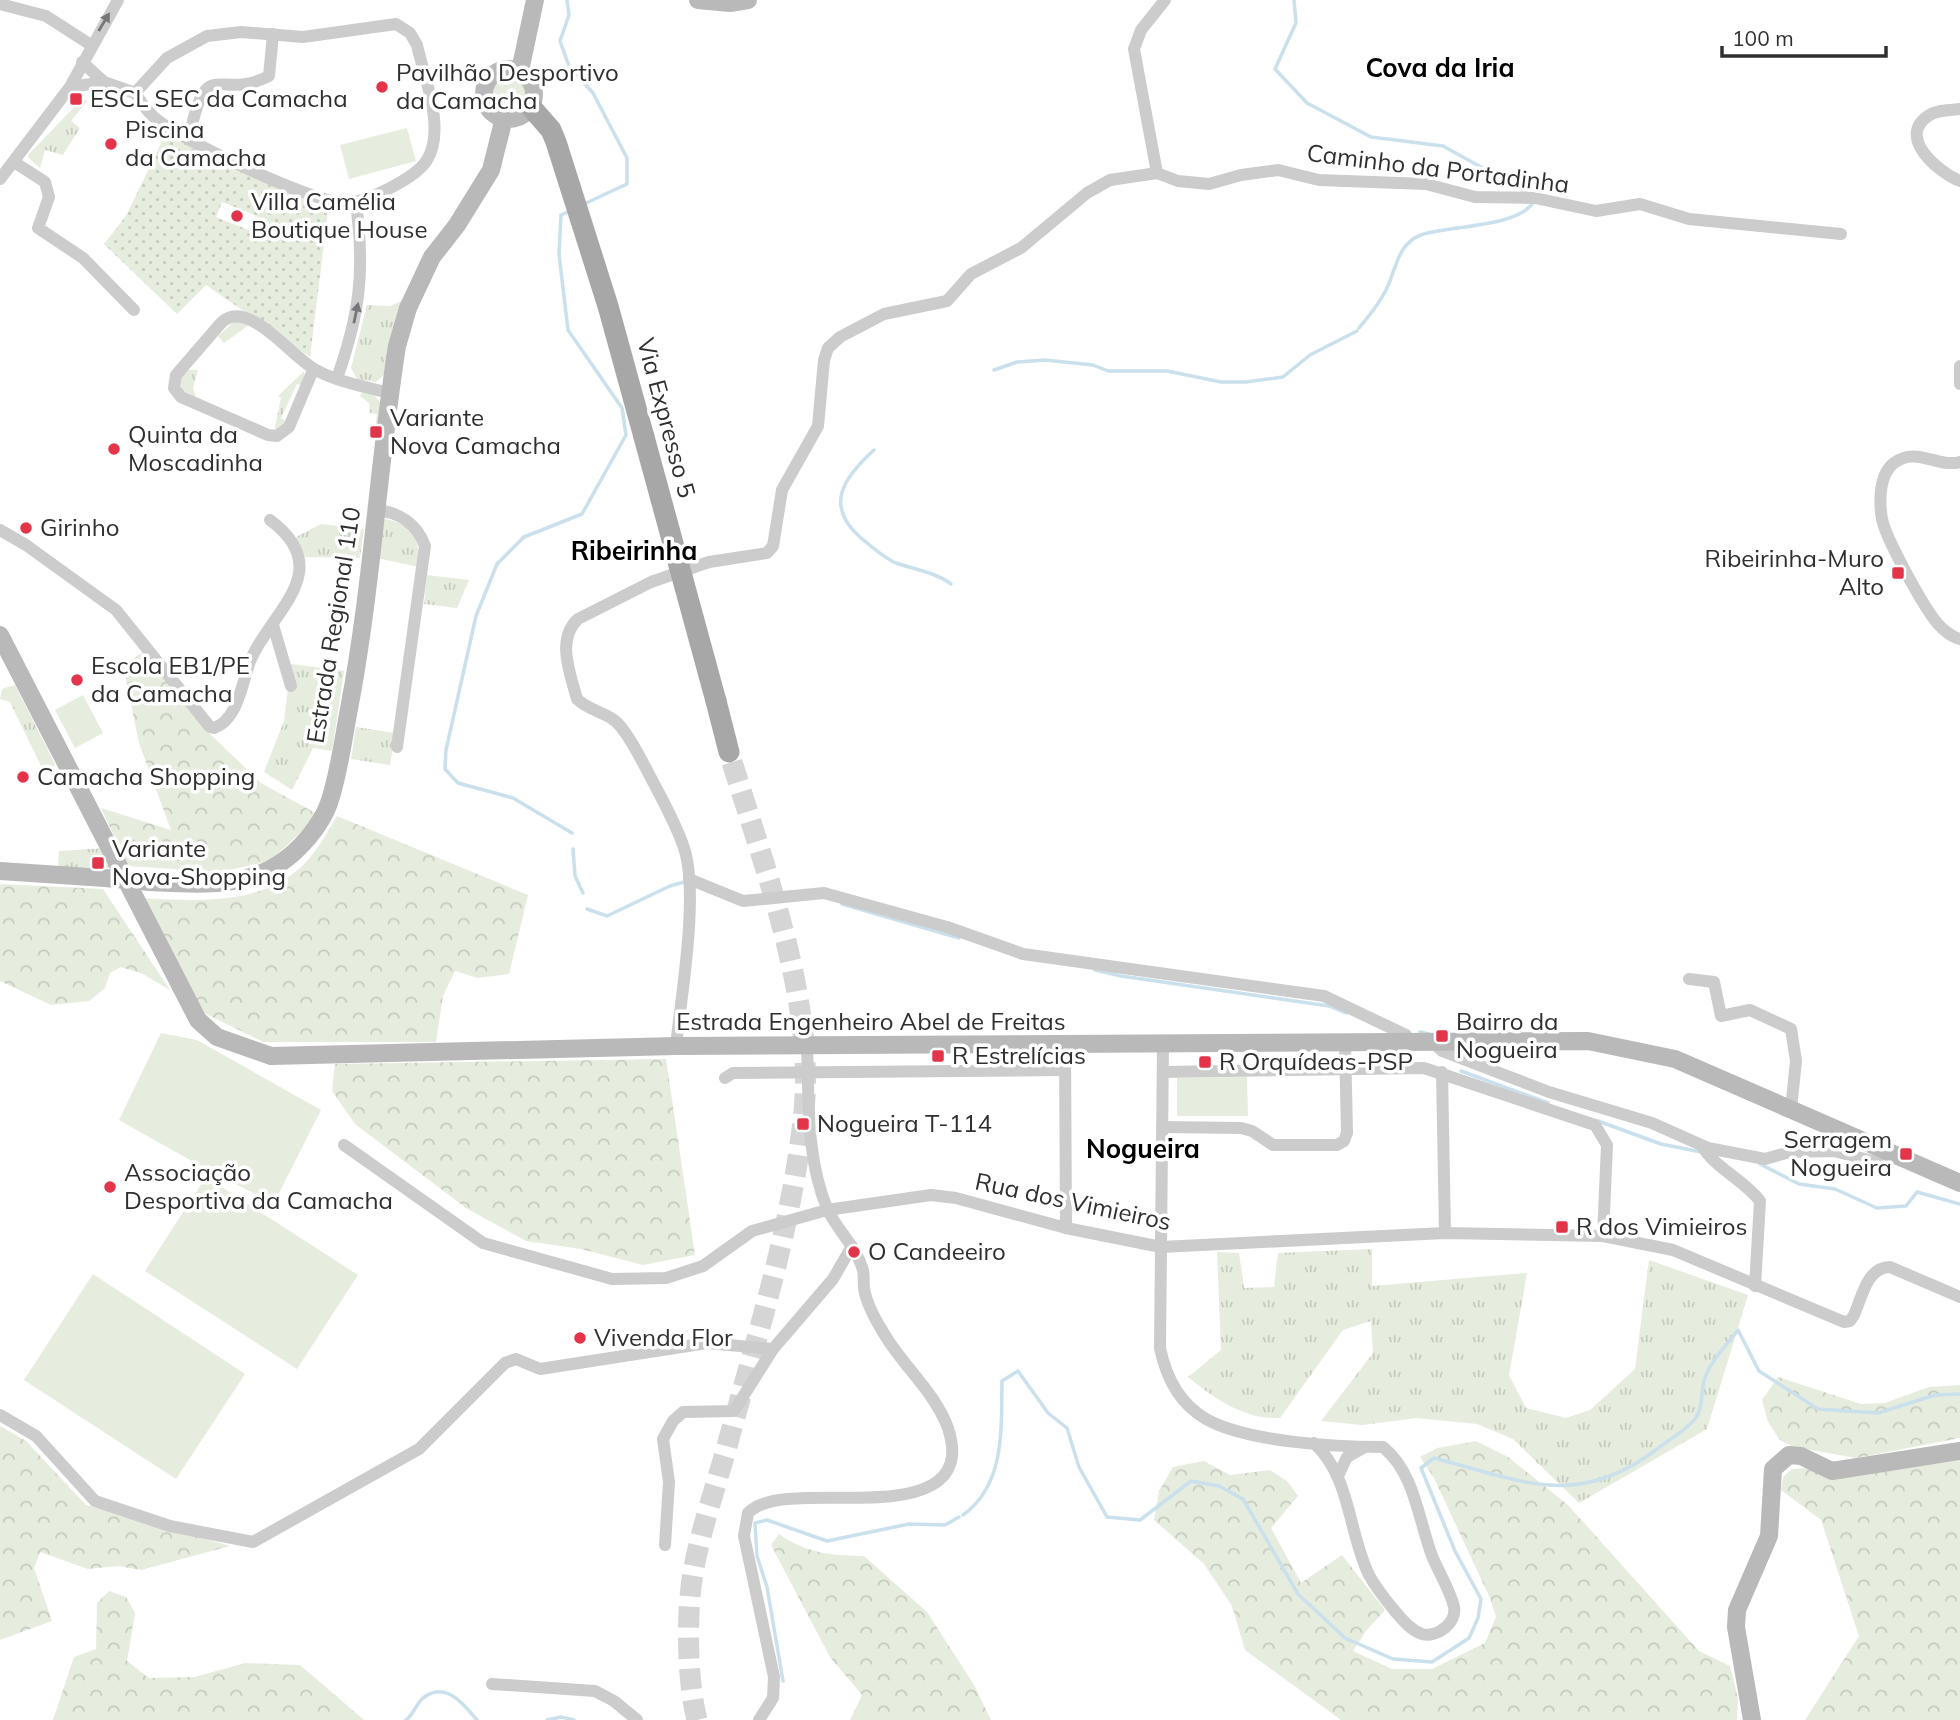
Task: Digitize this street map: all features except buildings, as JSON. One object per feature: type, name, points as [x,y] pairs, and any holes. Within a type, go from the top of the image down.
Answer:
[{"type":"main road","points":[[520,71],[535,0]]},
{"type":"main road","points":[[698,0],[730,4],[748,0]]},
{"type":"main road","points":[[498,71],[520,71],[533,85],[531,107],[518,117],[504,118],[490,111],[484,89],[498,71]]},
{"type":"main road","name":"Via Expresso 5","points":[[531,107],[551,130],[556,142],[611,317],[730,752]]},
{"type":"main road","name":"Estrada Regional 110","points":[[0,871],[150,882],[220,883],[254,876],[281,863],[312,833],[329,803],[356,670],[397,345],[408,308],[432,257],[457,225],[491,170],[504,118]]},
{"type":"main road","name":"Estrada Engenheiro Abel de Freitas","points":[[0,635],[198,1020],[218,1037],[271,1056],[676,1046],[1065,1046],[1588,1041],[1675,1059],[1960,1183]]},
{"type":"main road","points":[[1752,1720],[1736,1627],[1737,1610],[1769,1536],[1773,1469],[1788,1455],[1801,1456],[1832,1471],[1960,1451]]},
{"type":"street","points":[[0,179],[70,87],[118,0]]},
{"type":"street","points":[[676,1046],[688,933],[689,879],[684,846],[638,754],[612,717],[584,705],[578,699],[565,639],[570,626],[651,582],[709,562],[767,553],[773,546],[782,490],[818,426],[824,360],[828,348],[840,337],[884,314],[947,301],[971,274],[1021,248],[1098,184],[1157,173],[1134,49],[1141,30],[1165,0]]},
{"type":"street","points":[[0,4],[46,16],[91,45]]},
{"type":"street","points":[[82,62],[104,82],[135,93],[156,120],[306,193],[342,204],[356,203],[394,185],[426,161],[434,131],[417,45],[410,33],[396,24],[314,36],[227,32],[195,41],[167,58],[135,93]]},
{"type":"street","points":[[189,138],[196,106],[206,88],[215,84],[257,82],[268,76],[273,34]]},
{"type":"street","points":[[70,87],[104,82]]},
{"type":"street","points":[[1960,109],[1930,114],[1922,121],[1918,135],[1927,160],[1940,172],[1960,181]]},
{"type":"street","points":[[14,162],[45,182],[49,197],[38,228],[83,258],[134,310]]},
{"type":"street","name":"Caminho da Portadinha","points":[[1157,173],[1178,181],[1209,184],[1241,175],[1278,170],[1319,180],[1426,184],[1475,197],[1546,199],[1596,211],[1640,204],[1689,219],[1840,234]]},
{"type":"street","points":[[337,379],[349,345],[361,291],[356,203]]},
{"type":"street","points":[[313,370],[289,428],[277,436],[268,435],[181,397],[174,388],[176,375],[227,317],[237,314],[251,321],[313,370],[390,393]]},
{"type":"street","points":[[1960,366],[1960,384]]},
{"type":"street","points":[[1960,462],[1939,464],[1923,455],[1906,456],[1892,464],[1884,475],[1880,496],[1882,521],[1916,589],[1938,625],[1960,639]]},
{"type":"street","points":[[376,510],[391,512],[405,519],[421,535],[425,546],[397,747]]},
{"type":"street","points":[[0,530],[26,545],[116,610],[209,727],[216,728],[223,724],[237,703],[251,659],[262,637],[296,590],[298,571],[295,548],[288,534],[270,520]]},
{"type":"street","points":[[273,625],[291,686]]},
{"type":"street","points":[[689,879],[743,901],[824,893],[947,927],[1023,954],[1324,996],[1406,1035],[1407,1042]]},
{"type":"street","points":[[1689,979],[1714,982],[1720,1016],[1750,1010],[1791,1029],[1796,1061],[1791,1109]]},
{"type":"street","points":[[1433,1042],[1442,1051],[1549,1092],[1652,1123],[1705,1151],[1760,1201],[1762,1207],[1755,1286]]},
{"type":"street","points":[[1163,1043],[1160,1348],[1165,1371],[1177,1392],[1207,1419],[1231,1428],[1314,1443],[1383,1447],[1403,1468],[1431,1553],[1454,1607],[1451,1620],[1445,1628],[1429,1635],[1418,1633],[1382,1596],[1368,1573],[1338,1476],[1326,1455],[1314,1443]]},
{"type":"street","points":[[1162,1127],[1241,1128],[1252,1130],[1273,1145],[1337,1145],[1344,1141],[1347,1133],[1345,1043]]},
{"type":"street","points":[[758,1720],[773,1698],[774,1677],[744,1536],[748,1513],[760,1504],[786,1500],[866,1498],[908,1492],[938,1481],[946,1474],[953,1456],[943,1417],[883,1332],[864,1288],[863,1268],[852,1246],[827,1210],[811,1143],[807,1046]]},
{"type":"street","points":[[1065,1046],[1066,1227]]},
{"type":"street","points":[[1163,1072],[1424,1068],[1595,1125],[1606,1145],[1603,1236]]},
{"type":"street","points":[[725,1078],[733,1073],[1065,1070]]},
{"type":"street","points":[[1442,1072],[1445,1233]]},
{"type":"street","name":"Rua dos Vimieiros","points":[[344,1145],[482,1242],[612,1279],[666,1278],[703,1266],[752,1231],[827,1210],[931,1195],[956,1198],[1066,1227],[1161,1247],[1445,1233],[1603,1236],[1673,1250],[1844,1322],[1850,1321],[1854,1315],[1873,1272],[1880,1267],[1890,1267],[1960,1297]]},
{"type":"street","points":[[1705,1151],[1765,1159],[1790,1152],[1835,1151],[1874,1163],[1886,1161],[1889,1153]]},
{"type":"street","points":[[665,1545],[669,1482],[663,1439],[673,1421],[682,1412],[734,1411],[773,1349],[833,1279],[852,1246]]},
{"type":"street","points":[[0,1415],[36,1436],[95,1501],[170,1526],[253,1542],[419,1449],[505,1363],[516,1359],[540,1368],[707,1343],[773,1349]]},
{"type":"street","points":[[1338,1476],[1348,1457],[1367,1447]]},
{"type":"street","points":[[492,1684],[595,1691],[614,1701],[637,1720]]},
{"type":"green space","points":[[511,76],[524,81],[529,94],[524,107],[511,112],[498,107],[493,94],[498,81]]},
{"type":"green space","points":[[83,98],[87,101],[71,121],[80,128],[63,155],[45,150],[40,168],[28,157],[29,154]]},
{"type":"green space","points":[[407,128],[416,161],[349,179],[340,145]]},
{"type":"green space","points":[[166,133],[328,211],[310,357],[206,285],[177,314],[104,244],[126,216]],"holes":[[[222,202],[257,216],[251,231],[216,217]]]},
{"type":"green space","points":[[409,298],[388,371],[376,382],[357,379],[351,368],[367,305],[390,306]]},
{"type":"green space","points":[[235,321],[249,325],[224,343],[218,336]]},
{"type":"green space","points":[[188,370],[198,370],[193,388],[196,397],[183,391],[180,382]]},
{"type":"green space","points":[[304,371],[304,386],[297,384],[281,418],[287,422],[274,432],[281,398],[278,396]]},
{"type":"green space","points":[[362,392],[375,396],[382,404],[378,436],[374,436],[377,414],[370,413],[369,403],[360,396]]},
{"type":"green space","points":[[386,519],[410,530],[418,549],[419,567],[377,558],[382,521]]},
{"type":"green space","points":[[321,524],[364,529],[360,558],[304,557],[296,537]]},
{"type":"green space","points":[[427,575],[469,580],[457,608],[424,604]]},
{"type":"green space","points":[[143,652],[207,731],[261,783],[319,815],[270,861],[220,872],[128,866],[101,808],[171,830],[139,743],[123,665]]},
{"type":"green space","points":[[291,664],[344,671],[332,751],[313,748],[292,790],[264,772],[284,721]]},
{"type":"green space","points":[[15,685],[55,764],[52,773],[45,774],[10,702],[0,699],[2,689]]},
{"type":"green space","points":[[83,695],[103,733],[75,748],[55,710]]},
{"type":"green space","points":[[356,727],[395,733],[390,765],[351,759]]},
{"type":"green space","points":[[337,816],[528,895],[509,974],[478,978],[455,971],[443,996],[436,1042],[263,1042],[204,1013],[139,898],[206,900],[250,894],[271,887],[290,876],[307,861]]},
{"type":"green space","points":[[106,848],[116,868],[58,867],[59,851]]},
{"type":"green space","points":[[0,884],[103,889],[170,990],[143,974],[121,967],[110,973],[105,988],[89,1001],[51,1005],[0,981]]},
{"type":"green space","points":[[161,1033],[197,1040],[321,1110],[274,1203],[213,1173],[119,1120]]},
{"type":"green space","points":[[666,1059],[695,1255],[643,1265],[581,1249],[526,1241],[466,1208],[355,1124],[332,1091],[335,1064]]},
{"type":"green space","points":[[1247,1077],[1248,1116],[1177,1116],[1177,1078]]},
{"type":"green space","points":[[206,1177],[358,1275],[297,1369],[145,1271]]},
{"type":"green space","points":[[1372,1249],[1372,1286],[1527,1273],[1509,1375],[1526,1408],[1566,1418],[1590,1410],[1635,1369],[1649,1260],[1748,1295],[1707,1429],[1579,1503],[1513,1439],[1477,1424],[1417,1418],[1362,1425],[1321,1421],[1373,1353],[1371,1321],[1343,1330],[1280,1418],[1254,1415],[1230,1406],[1188,1377],[1221,1350],[1217,1252],[1239,1253],[1244,1288],[1274,1287],[1278,1253]]},
{"type":"green space","points":[[93,1274],[245,1374],[176,1479],[24,1380]]},
{"type":"green space","points":[[1778,1377],[1861,1404],[1885,1403],[1929,1387],[1960,1385],[1960,1438],[1856,1458],[1794,1447],[1780,1440],[1768,1422],[1762,1400]]},
{"type":"green space","points":[[0,1426],[26,1441],[86,1505],[230,1546],[141,1570],[118,1566],[88,1569],[40,1552],[34,1568],[52,1621],[0,1640]]},
{"type":"green space","points":[[1476,1441],[1508,1457],[1568,1505],[1699,1651],[1730,1666],[1738,1699],[1737,1720],[1341,1720],[1245,1650],[1232,1606],[1204,1564],[1154,1520],[1159,1491],[1173,1467],[1204,1461],[1230,1475],[1270,1470],[1287,1481],[1298,1496],[1271,1528],[1301,1583],[1342,1555],[1385,1610],[1353,1651],[1392,1669],[1432,1669],[1485,1643],[1496,1617],[1490,1598],[1434,1478],[1420,1457],[1437,1448]]},
{"type":"green space","points":[[1960,1460],[1960,1720],[1805,1720],[1859,1636],[1821,1520],[1781,1490],[1783,1477],[1792,1469],[1805,1468],[1840,1478]]},
{"type":"green space","points":[[779,1534],[820,1552],[864,1556],[927,1612],[974,1685],[991,1720],[850,1720],[862,1695],[830,1657],[771,1545]]},
{"type":"green space","points":[[109,1591],[126,1597],[135,1613],[127,1661],[149,1678],[195,1677],[245,1663],[300,1665],[364,1720],[53,1720],[74,1657],[96,1649],[97,1603]]},
{"type":"waterway","points":[[567,0],[569,15],[560,41],[569,66],[593,93],[627,158],[627,184],[584,204]]},
{"type":"waterway","points":[[1294,0],[1296,23],[1275,69],[1307,103],[1371,137],[1443,146],[1528,193]]},
{"type":"waterway","points":[[1359,328],[1381,299],[1399,257],[1413,239],[1432,232],[1499,221],[1526,210],[1533,202]]},
{"type":"waterway","points":[[570,211],[561,215],[559,254],[568,330],[622,408],[626,435],[582,514],[524,537],[497,564],[476,616],[446,750],[445,769],[458,783],[513,798],[572,833]]},
{"type":"waterway","points":[[994,370],[1017,362],[1045,360],[1093,365],[1108,371],[1167,371],[1221,382],[1246,382],[1283,377],[1310,355],[1357,331]]},
{"type":"waterway","points":[[874,450],[854,471],[842,492],[843,515],[861,538],[892,561],[932,574],[951,584]]},
{"type":"waterway","points":[[573,849],[575,876],[583,893]]},
{"type":"waterway","points":[[587,909],[607,916],[684,882]]},
{"type":"waterway","points":[[842,904],[959,938]]},
{"type":"waterway","points":[[1095,970],[1329,1006],[1346,1013]]},
{"type":"waterway","points":[[1420,1032],[1429,1034]]},
{"type":"waterway","points":[[1461,1071],[1548,1103]]},
{"type":"waterway","points":[[1598,1121],[1661,1144],[1701,1152]]},
{"type":"waterway","points":[[1760,1164],[1799,1184],[1835,1189],[1877,1208],[1906,1206],[1917,1192],[1960,1204]]},
{"type":"waterway","points":[[963,1515],[977,1502],[994,1471],[1001,1435],[1002,1381],[1018,1371],[1048,1413],[1067,1428],[1079,1467],[1107,1517],[1140,1520],[1191,1481],[1219,1486],[1243,1499],[1298,1594],[1345,1638],[1393,1659],[1432,1662],[1469,1638],[1478,1618],[1481,1599],[1455,1551],[1421,1468],[1434,1458],[1495,1475],[1548,1485],[1574,1485],[1601,1479],[1628,1468],[1677,1435],[1695,1419],[1700,1409],[1708,1371],[1738,1330],[1759,1371],[1818,1409],[1878,1413],[1935,1395],[1960,1394]]},
{"type":"waterway","points":[[783,1681],[767,1587],[757,1556],[755,1523],[767,1520],[827,1541],[909,1524],[945,1525],[959,1517]]},
{"type":"waterway","points":[[406,1720],[423,1698],[439,1692],[454,1697],[477,1720]]},
{"type":"waterway","points":[[547,1720],[561,1717],[574,1720]]},
{"type":"tunnel","points":[[697,1720],[691,1686],[689,1647],[689,1607],[693,1573],[774,1275],[792,1193],[804,1111],[802,1022],[794,976],[770,884],[729,752]]},
{"type":"place","name":"Pavilhão Desportivo da Camacha","points":[[382,87]]},
{"type":"place","name":"ESCL SEC da Camacha","points":[[76,99]]},
{"type":"place","name":"Piscina da Camacha","points":[[111,144]]},
{"type":"place","name":"Villa Camélia Boutique House","points":[[237,216]]},
{"type":"place","name":"Variante Nova Camacha","points":[[376,432]]},
{"type":"place","name":"Quinta da Moscadinha","points":[[114,449]]},
{"type":"place","name":"Girinho","points":[[26,528]]},
{"type":"place","name":"Ribeirinha-Muro Alto","points":[[1898,573]]},
{"type":"place","name":"Escola EB1/PE da Camacha","points":[[77,680]]},
{"type":"place","name":"Camacha Shopping","points":[[23,777]]},
{"type":"place","name":"Variante Nova-Shopping","points":[[98,863]]},
{"type":"place","name":"Bairro da Nogueira","points":[[1442,1036]]},
{"type":"place","name":"R Estrelícias","points":[[938,1056]]},
{"type":"place","name":"R Orquídeas-PSP","points":[[1205,1062]]},
{"type":"place","name":"Nogueira T-114","points":[[803,1124]]},
{"type":"place","name":"Serragem Nogueira","points":[[1906,1154]]},
{"type":"place","name":"Associação Desportiva da Camacha","points":[[110,1187]]},
{"type":"place","name":"R dos Vimieiros","points":[[1562,1227]]},
{"type":"place","name":"O Candeeiro","points":[[854,1252]]},
{"type":"place","name":"Vivenda Flor","points":[[580,1338]]},
{"type":"district","name":"Cova da Iria","points":[[1440,68]]},
{"type":"district","name":"Ribeirinha","points":[[634,551]]},
{"type":"district","name":"Nogueira","points":[[1143,1149]]}]
